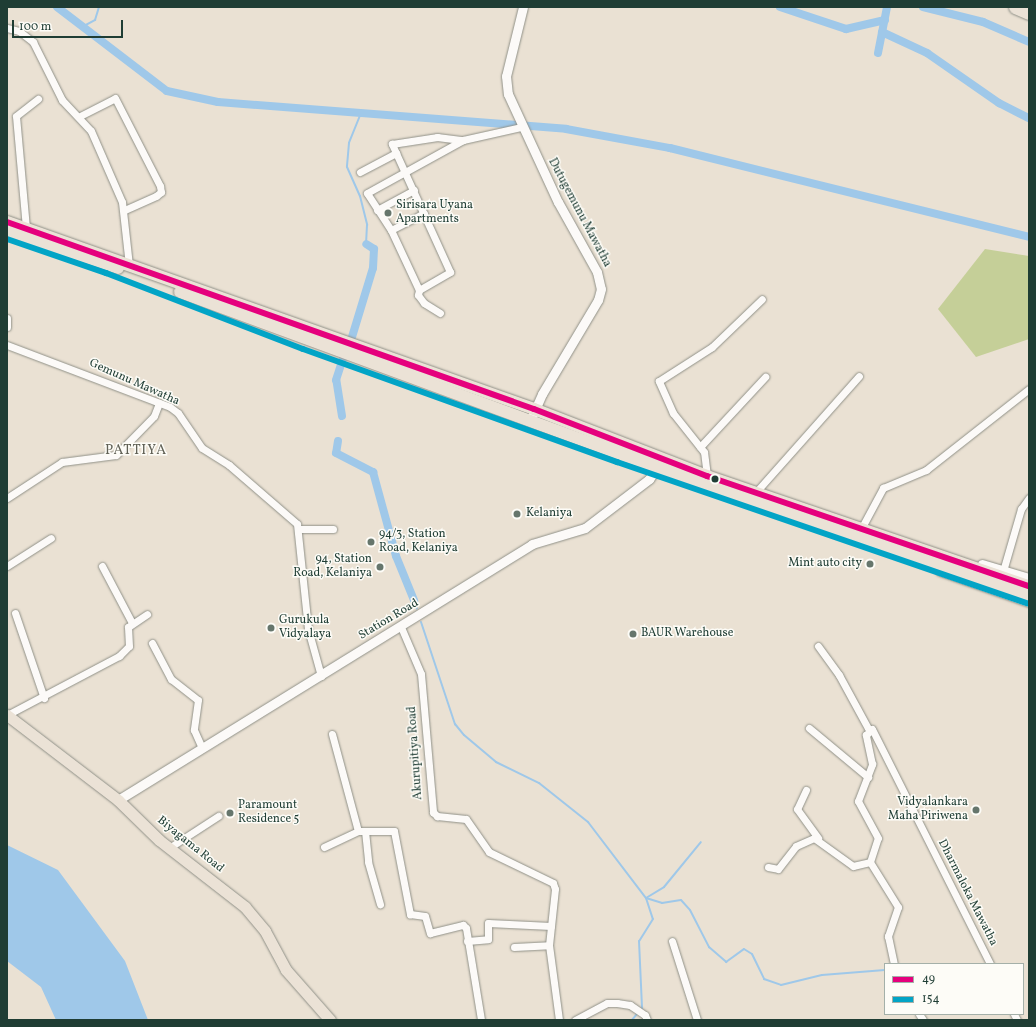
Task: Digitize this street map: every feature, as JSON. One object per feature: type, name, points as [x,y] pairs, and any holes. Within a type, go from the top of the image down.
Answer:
[{"type":"highway","points":[[1015,7],[1029,13]]},
{"type":"highway","points":[[7,222],[128,265],[661,463],[969,571],[1029,595]]},
{"type":"highway","points":[[7,231],[109,265],[532,415]]},
{"type":"highway","points":[[661,463],[756,492],[861,529],[924,556]]},
{"type":"highway","points":[[969,571],[1029,586]]},
{"type":"main road","name":"Biyagama Road","points":[[7,715],[118,800],[169,848],[245,907],[265,931],[286,970],[330,1020]]},
{"type":"street","name":"Dutugemunu Mawatha","points":[[523,7],[506,76],[513,108],[597,272],[601,289],[598,300],[532,415]]},
{"type":"street","points":[[7,28],[19,31],[33,42],[62,100],[80,116],[91,131],[116,182],[124,210],[128,265]]},
{"type":"street","points":[[80,116],[116,98],[160,186],[161,192],[156,196],[124,210]]},
{"type":"street","points":[[26,228],[16,116],[38,99]]},
{"type":"street","points":[[419,290],[450,272],[392,144],[407,139],[463,140],[522,127]]},
{"type":"street","points":[[440,313],[424,303],[418,295],[419,290],[391,230],[376,210],[367,193],[369,190],[463,140]]},
{"type":"street","points":[[360,172],[396,153]]},
{"type":"street","points":[[376,210],[414,190]]},
{"type":"street","points":[[391,230],[424,213]]},
{"type":"street","points":[[707,476],[700,447],[673,413],[659,381],[712,347],[762,299]]},
{"type":"street","points":[[7,318],[7,327]]},
{"type":"street","name":"Gemunu Mawatha","points":[[7,345],[159,403],[178,413],[202,448],[229,465],[299,529]]},
{"type":"street","points":[[756,492],[859,376]]},
{"type":"street","points":[[700,447],[765,377]]},
{"type":"street","points":[[861,529],[883,488],[926,470],[1029,389]]},
{"type":"street","points":[[7,498],[62,462],[116,455],[154,416],[159,403]]},
{"type":"street","name":"Station Road","points":[[118,800],[401,627],[532,544],[575,534],[590,525],[650,479],[661,463]]},
{"type":"street","points":[[1003,571],[1021,509],[1029,498]]},
{"type":"street","points":[[321,676],[308,629],[299,529],[333,529]]},
{"type":"street","points":[[7,566],[50,538]]},
{"type":"street","points":[[924,556],[956,555],[1029,578]]},
{"type":"street","points":[[924,556],[951,577],[1029,602]]},
{"type":"street","points":[[102,566],[132,623]]},
{"type":"street","points":[[15,613],[44,698]]},
{"type":"street","points":[[7,715],[44,698],[127,650],[130,641],[128,627],[147,614]]},
{"type":"street","name":"Akurupitiya Road","points":[[401,627],[421,674],[433,812],[437,816],[466,818],[489,852],[553,883],[549,945],[559,1020]]},
{"type":"street","points":[[152,643],[171,679],[198,700],[194,730],[202,748]]},
{"type":"street","name":"Dharmaloka Mawatha","points":[[818,646],[840,675],[869,730],[877,736],[990,963]]},
{"type":"street","points":[[809,728],[868,777]]},
{"type":"street","points":[[869,730],[866,735],[872,764],[858,801],[878,838],[870,862]]},
{"type":"street","points":[[332,734],[361,831],[380,904]]},
{"type":"street","points":[[806,790],[798,808],[818,838],[847,864],[852,866],[870,862]]},
{"type":"street","points":[[169,848],[218,816]]},
{"type":"street","points":[[324,847],[361,831],[394,831],[396,835],[410,914],[424,915],[430,933],[463,925],[481,1020]]},
{"type":"street","points":[[768,867],[778,869],[796,846],[810,838],[818,838]]},
{"type":"street","points":[[870,862],[898,907],[888,936],[894,963]]},
{"type":"street","points":[[467,941],[488,939],[488,923],[551,926]]},
{"type":"street","points":[[672,941],[697,1020]]},
{"type":"street","points":[[514,947],[549,945]]},
{"type":"street","points":[[575,1020],[607,1004],[636,1009],[646,1017]]},
{"type":"green space","points":[[985,249],[1029,256],[1029,339],[976,357],[938,309]]},
{"type":"water","points":[[7,845],[58,870],[125,961],[148,1020],[56,1020],[41,987],[7,961]]},
{"type":"waterway","points":[[57,7],[167,91],[218,102],[566,129],[670,148],[1029,237]]},
{"type":"waterway","points":[[82,27],[95,20],[99,7]]},
{"type":"waterway","points":[[780,7],[846,29],[885,20]]},
{"type":"waterway","points":[[878,53],[887,7]]},
{"type":"waterway","points":[[923,7],[983,22],[1029,42]]},
{"type":"waterway","points":[[882,32],[927,53],[999,103],[1029,118]]},
{"type":"waterway","points":[[361,113],[349,143],[347,167],[360,196],[367,225],[366,244]]},
{"type":"waterway","points":[[352,337],[373,268],[374,249],[366,244]]},
{"type":"waterway","points":[[342,416],[336,380],[343,359]]},
{"type":"waterway","points":[[338,441],[336,453],[373,472],[396,556],[414,600]]},
{"type":"waterway","points":[[414,600],[417,609]]},
{"type":"waterway","points":[[421,622],[455,724],[464,735],[496,762],[539,783],[588,822],[646,898],[653,919],[639,941],[642,1008],[632,1020]]},
{"type":"waterway","points":[[646,898],[664,887],[701,842]]},
{"type":"waterway","points":[[646,898],[662,903],[681,900],[690,910],[709,947],[726,962],[744,949],[752,954],[764,979],[781,985],[822,975],[884,970]]},
{"type":"transit line","name":"49","points":[[7,222],[534,409],[707,476],[1029,586]]},
{"type":"transit line","name":"154","points":[[7,239],[106,273],[303,349],[617,462],[1027,603]]},
{"type":"place","name":"Sirisara Uyana Apartments","points":[[388,213]]},
{"type":"place","name":"Kelaniya","points":[[517,514]]},
{"type":"place","name":"94/3, Station Road, Kelaniya","points":[[371,542]]},
{"type":"place","name":"Mint auto city","points":[[870,564]]},
{"type":"place","name":"94, Station Road, Kelaniya","points":[[380,567]]},
{"type":"place","name":"Gurukula Vidyalaya","points":[[271,628]]},
{"type":"place","name":"BAUR Warehouse","points":[[633,634]]},
{"type":"place","name":"Vidyalankara Maha Piriwena","points":[[976,810]]},
{"type":"place","name":"Paramount Residence 5","points":[[230,813]]},
{"type":"district","name":"PATTIYA","points":[[136,451]]}]
